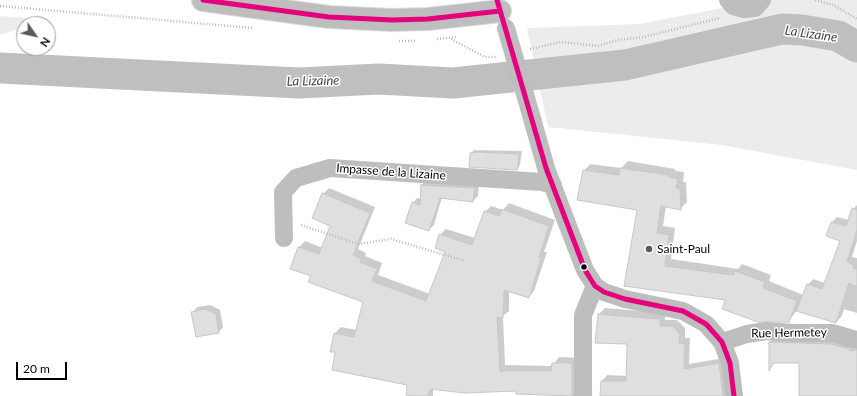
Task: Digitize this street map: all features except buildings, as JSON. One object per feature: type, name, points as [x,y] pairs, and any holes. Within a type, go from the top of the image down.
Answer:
[{"type":"main road","points":[[203,0],[328,17],[428,19],[501,13]]},
{"type":"street","points":[[731,3],[744,9],[755,8],[762,0]]},
{"type":"street","points":[[501,13],[553,185],[585,270],[595,286],[604,292],[625,300],[683,311],[706,324],[722,342],[730,363],[734,396]]},
{"type":"street","name":"Impasse de la Lizaine","points":[[284,238],[283,192],[296,178],[330,168],[542,182],[553,185]]},
{"type":"street","points":[[583,396],[583,315],[595,286]]},
{"type":"street","name":"Rue Hermetey","points":[[722,342],[747,334],[766,331],[832,333],[857,340]]},
{"type":"path","points":[[815,0],[833,5],[857,19]]},
{"type":"path","points":[[526,51],[542,45],[560,42],[598,46],[618,40],[644,37],[720,18],[731,3]]},
{"type":"path","points":[[451,38],[485,57],[498,57]]},
{"type":"path","points":[[283,219],[358,244],[391,239],[465,261]]},
{"type":"shaded area","points":[[723,0],[857,0],[857,170],[722,145],[548,127],[527,28],[639,24],[723,8]]},
{"type":"shaded area","points":[[0,16],[16,17],[16,30],[0,35]]},
{"type":"waterway","name":"La Lizaine","points":[[0,68],[299,83],[379,79],[453,83],[625,65],[782,29],[802,30],[838,36],[857,47]]},
{"type":"transit line","points":[[203,0],[329,17],[392,20],[428,19],[500,11]]},
{"type":"transit line","points":[[497,0],[546,168],[585,270],[595,286],[604,292],[625,299],[683,311],[706,324],[722,342],[730,363],[734,396]]},
{"type":"place","name":"Saint-Paul","points":[[649,249]]}]
